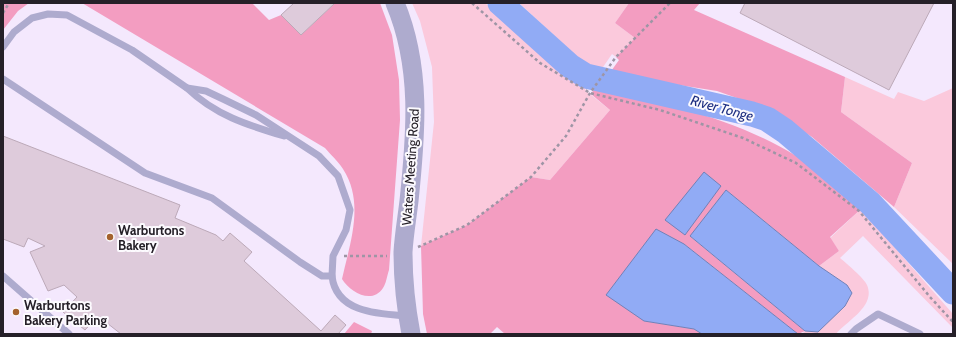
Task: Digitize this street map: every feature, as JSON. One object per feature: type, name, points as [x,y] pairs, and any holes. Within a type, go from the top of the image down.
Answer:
[{"type":"street","name":"Waters Meeting Road","points":[[395,3],[402,20],[411,55],[415,91],[414,150],[398,254],[409,325]]},
{"type":"lane","points":[[3,47],[14,32],[23,24],[40,16],[58,13],[74,19],[132,50],[187,88],[206,105],[251,126],[294,139]]},
{"type":"lane","points":[[3,79],[145,173],[212,198],[300,262],[322,276],[332,276]]},
{"type":"lane","points":[[187,88],[206,91],[256,115],[294,139],[326,162],[342,184],[350,210],[346,230],[333,256],[333,285],[338,294],[356,308],[379,314],[409,325]]},
{"type":"lane","points":[[3,276],[69,334]]},
{"type":"lane","points":[[852,334],[856,329],[878,314],[920,334]]},
{"type":"path","points":[[3,13],[9,3]]},
{"type":"path","points":[[472,3],[540,63],[590,92],[660,110],[744,138],[796,163],[859,211],[930,298],[953,322]]},
{"type":"path","points":[[333,256],[398,254],[467,225],[531,177],[566,136],[590,92],[616,57],[670,3]]},
{"type":"shaded area","points":[[3,3],[29,3],[18,11],[3,30]]},
{"type":"shaded area","points":[[82,3],[252,3],[269,20],[281,15],[301,35],[335,3],[380,3],[392,35],[399,80],[400,120],[389,270],[386,282],[378,293],[373,296],[361,295],[350,288],[342,279],[354,223],[353,195],[350,182],[343,169],[325,148]]},
{"type":"shaded area","points":[[412,3],[485,3],[562,69],[588,85],[585,90],[610,110],[550,180],[531,177],[467,225],[421,246],[434,122],[432,67],[420,21]]},
{"type":"shaded area","points":[[519,3],[629,3],[615,23],[635,38],[616,57],[612,54],[601,70],[581,60]]},
{"type":"shaded area","points":[[629,3],[700,3],[694,10],[845,77],[841,112],[912,163],[894,207],[812,137],[771,110],[717,91],[609,74],[619,60],[616,57],[635,38],[615,23]]},
{"type":"shaded area","points":[[845,77],[894,99],[898,92],[924,101],[953,88],[953,264],[894,207],[912,163],[841,112]]},
{"type":"shaded area","points":[[595,88],[674,106],[725,122],[750,132],[775,144],[806,162],[861,209],[830,237],[839,251],[819,266],[726,190],[691,237],[805,331],[798,334],[684,244],[644,321],[694,329],[702,334],[505,334],[497,327],[490,334],[427,334],[423,314],[421,246],[467,225],[531,177],[550,180],[610,110],[591,94]]},
{"type":"shaded area","points":[[861,209],[953,314],[953,328],[863,236],[840,258],[859,275],[867,285],[869,293],[868,300],[859,312],[836,334],[802,334],[805,331],[818,332],[847,285],[819,266],[839,251],[830,238]]},
{"type":"shaded area","points":[[354,322],[372,331],[371,334],[344,334]]},
{"type":"water","points":[[704,172],[721,186],[685,235],[665,220]]},
{"type":"water","points":[[726,190],[819,266],[847,285],[852,293],[845,306],[818,332],[805,331],[690,236]]},
{"type":"water","points":[[656,229],[684,244],[798,334],[702,334],[694,329],[644,321],[606,295]]},
{"type":"building","points":[[294,3],[335,3],[301,35],[281,15]]},
{"type":"building","points":[[745,3],[934,3],[889,90],[740,13]]},
{"type":"building","name":"Warburtons Bakery","points":[[3,136],[180,205],[175,218],[216,235],[223,241],[230,233],[252,252],[244,261],[321,331],[335,315],[346,325],[338,334],[121,334],[98,316],[85,330],[63,312],[77,297],[64,285],[48,291],[30,252],[45,246],[28,238],[24,247],[3,239]]},
{"type":"waterway","name":"River Tonge","points":[[500,3],[570,66],[586,76],[752,114],[767,119],[785,131],[870,203],[953,292]]},
{"type":"place","name":"Warburtons Bakery","points":[[110,237]]},
{"type":"place","name":"Warburtons Bakery Parking","points":[[16,312]]}]
